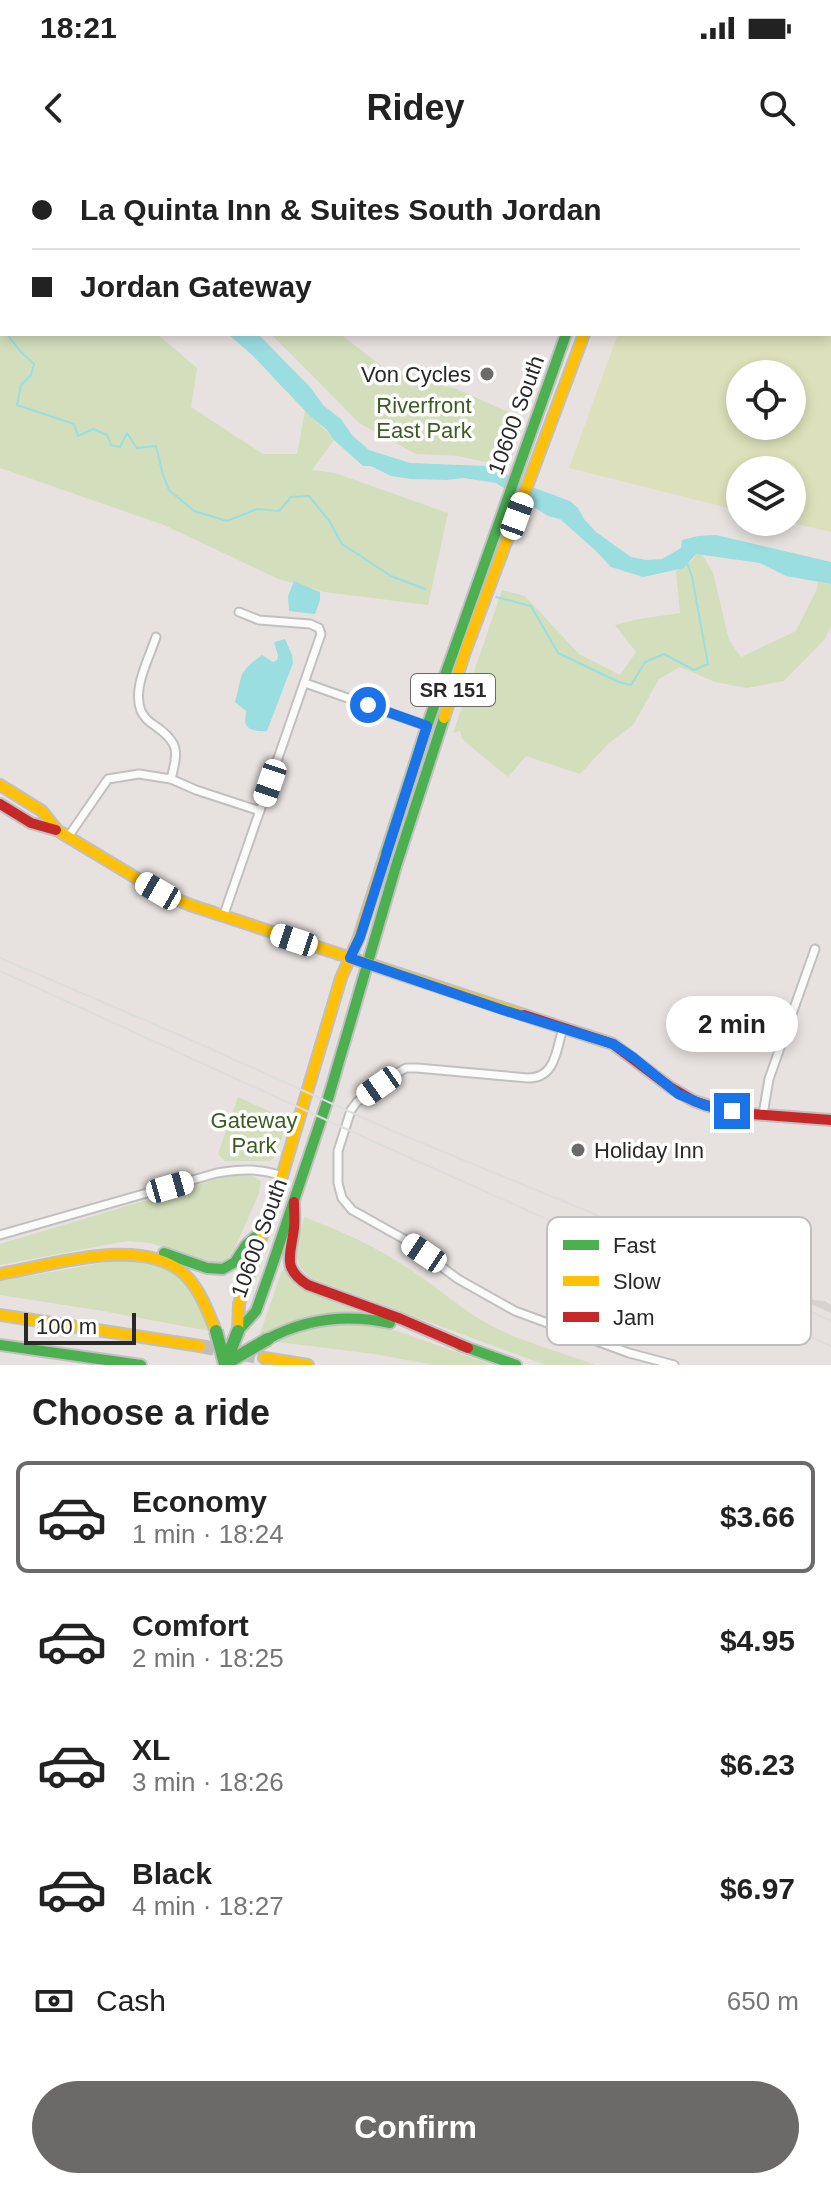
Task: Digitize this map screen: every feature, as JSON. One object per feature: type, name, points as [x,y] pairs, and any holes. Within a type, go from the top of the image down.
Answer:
[{"type":"main road","name":"10600 South","points":[[238,1331],[239,1304],[282,1176],[341,978],[360,937],[427,726],[565,336]]},
{"type":"main road","name":"10600 South","points":[[224,1365],[238,1331],[256,1311],[328,1099],[367,963],[465,652],[583,336]]},
{"type":"main road","points":[[0,785],[42,811],[63,834]]},
{"type":"main road","points":[[0,804],[31,823],[63,834],[158,891],[190,905],[613,1044],[668,1086],[695,1102],[722,1110],[831,1120]]},
{"type":"main road","points":[[294,1202],[294,1229],[288,1260],[298,1279],[468,1348]]},
{"type":"main road","points":[[90,1258],[120,1247],[137,1247],[204,1268],[220,1269],[235,1262],[246,1245],[264,1229]]},
{"type":"main road","points":[[0,1274],[122,1253],[158,1259],[173,1266],[197,1288],[207,1305],[224,1365],[286,1330],[313,1321],[356,1317],[393,1323],[516,1365]]},
{"type":"main road","points":[[0,1315],[200,1346]]},
{"type":"main road","points":[[0,1345],[141,1365]]},
{"type":"main road","points":[[264,1358],[308,1365]]},
{"type":"street","points":[[223,917],[321,634],[319,628],[310,624],[259,620],[239,612]]},
{"type":"street","points":[[156,637],[140,685],[139,702],[142,714],[167,733],[174,743],[177,756],[171,779]]},
{"type":"street","points":[[305,683],[427,726]]},
{"type":"street","points":[[63,834],[108,779],[139,774],[171,779],[260,811]]},
{"type":"street","points":[[763,1114],[769,1079],[815,949]]},
{"type":"street","points":[[547,1323],[515,1311],[458,1279],[404,1239],[352,1210],[339,1191],[338,1145],[351,1110],[361,1098],[406,1068],[542,1077],[550,1068],[563,1028]]},
{"type":"street","points":[[0,1235],[217,1173],[248,1169],[282,1176]]},
{"type":"street","points":[[607,1345],[674,1365]]},
{"type":"green space","points":[[0,336],[159,336],[197,368],[191,407],[263,454],[297,454],[305,411],[334,440],[312,470],[335,473],[448,513],[428,605],[325,592],[276,578],[164,525],[0,468]]},
{"type":"green space","name":"Riverfront East Park","points":[[273,336],[343,336],[387,370],[457,389],[524,419],[507,472],[489,463],[458,456],[416,454],[359,423]]},
{"type":"green space","points":[[617,336],[831,336],[831,532],[806,526],[806,456],[726,456],[726,507],[569,468]]},
{"type":"green space","points":[[696,554],[702,554],[713,573],[729,640],[741,657],[796,631],[818,582],[831,584],[831,626],[825,639],[784,681],[747,688],[715,682],[680,667],[659,679],[633,725],[608,744],[580,774],[526,756],[508,777],[462,739],[460,731],[453,733],[502,590],[525,596],[579,654],[620,675],[636,652],[615,625],[680,613],[676,571],[693,560]]},
{"type":"green space","name":"Gateway Park","points":[[238,1097],[288,1120],[275,1156],[270,1161],[225,1161],[218,1154]]},
{"type":"green space","points":[[249,1174],[261,1181],[259,1193],[235,1248],[220,1264],[203,1262],[151,1243],[127,1241],[0,1265],[0,1244],[224,1177]]},
{"type":"green space","points":[[304,1217],[383,1253],[488,1324],[596,1365],[545,1365],[313,1279],[305,1273],[297,1259],[297,1244]]},
{"type":"green space","points":[[125,1259],[156,1265],[176,1275],[190,1291],[209,1331],[0,1295],[0,1281]]},
{"type":"green space","points":[[284,1269],[367,1310],[259,1337]]},
{"type":"green space","points":[[332,1324],[368,1324],[394,1330],[493,1365],[434,1365],[278,1342],[296,1332]]},
{"type":"shaded area","points":[[811,1298],[831,1305],[831,1313],[811,1304]]},
{"type":"water","points":[[230,336],[260,336],[369,450],[410,463],[488,466],[570,501],[596,532],[631,557],[662,559],[681,548],[682,540],[716,535],[831,562],[831,584],[786,576],[760,563],[696,554],[684,568],[643,577],[611,567],[560,519],[548,516],[496,483],[464,478],[411,479],[363,466]]},
{"type":"water","points":[[294,581],[320,592],[315,614],[289,611],[288,596]]},
{"type":"water","points":[[285,639],[293,663],[267,731],[254,730],[246,725],[246,711],[235,702],[240,680],[248,666],[262,655],[273,662],[277,660],[274,642]]},
{"type":"waterway","points":[[8,336],[34,364],[31,375],[21,385],[17,405],[74,424],[78,436],[93,429],[107,435],[111,445],[120,447],[127,433],[137,448],[156,446],[169,490],[194,511],[227,521],[257,509],[279,511],[291,497],[309,496],[330,522],[342,544],[391,576],[425,589]]},
{"type":"waterway","points":[[496,597],[531,606],[558,653],[631,685],[645,662],[664,654],[694,670],[708,664],[687,563]]},
{"type":"tunnel","points":[[200,1346],[264,1358]]},
{"type":"railway","points":[[0,958],[388,1129],[600,1217]]},
{"type":"railway","points":[[0,971],[547,1219]]},
{"type":"railway","points":[[811,1312],[831,1321]]},
{"type":"railway","points":[[811,1337],[831,1346]]},
{"type":"traffic: fast","points":[[385,856],[427,726],[565,336]]},
{"type":"traffic: fast","points":[[238,1331],[256,1311],[272,1266],[328,1099],[396,866],[444,718]]},
{"type":"traffic: fast","points":[[164,1253],[207,1268],[223,1269],[235,1262],[246,1245],[264,1229]]},
{"type":"traffic: fast","points":[[268,1339],[312,1322],[358,1319],[390,1323]]},
{"type":"traffic: fast","points":[[216,1331],[225,1364],[268,1339]]},
{"type":"traffic: fast","points":[[225,1364],[238,1331]]},
{"type":"traffic: fast","points":[[0,1345],[141,1365]]},
{"type":"traffic: fast","points":[[460,1345],[516,1365]]},
{"type":"traffic: slow","points":[[444,718],[465,652],[583,336]]},
{"type":"traffic: slow","points":[[0,785],[42,811],[57,830],[158,891],[190,905],[524,1015]]},
{"type":"traffic: slow","points":[[238,1331],[239,1304],[282,1176],[341,978],[358,940],[385,856]]},
{"type":"traffic: slow","points":[[0,1274],[94,1256],[142,1256],[164,1261],[182,1272],[194,1285],[216,1331]]},
{"type":"traffic: slow","points":[[0,1315],[200,1346]]},
{"type":"traffic: slow","points":[[264,1358],[308,1365]]},
{"type":"traffic: jam","points":[[0,804],[31,823],[56,830]]},
{"type":"traffic: jam","points":[[524,1015],[613,1044],[694,1101],[752,1114],[831,1120]]},
{"type":"traffic: jam","points":[[294,1202],[290,1260],[294,1273],[300,1279],[308,1285],[401,1319],[468,1348]]},
{"type":"place","name":"Von Cycles","points":[[487,374]]},
{"type":"place","name":"Holiday Inn","points":[[578,1150]]},
{"type":"route","points":[[368,705],[427,726],[360,937],[350,958],[613,1044],[678,1094],[713,1108],[732,1111]]}]
